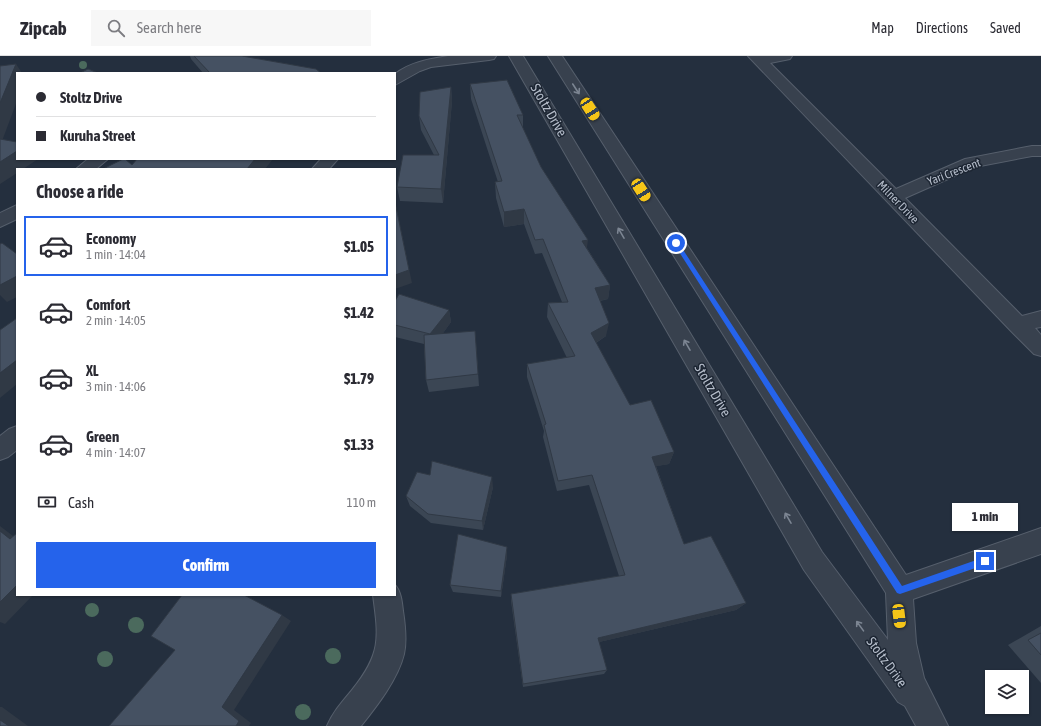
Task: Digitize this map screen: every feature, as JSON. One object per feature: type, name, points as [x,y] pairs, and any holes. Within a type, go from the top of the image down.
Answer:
[{"type":"street","points":[[396,80],[416,67],[436,62],[489,56]]},
{"type":"street","name":"Stoltz Drive","points":[[516,56],[813,561],[928,720]]},
{"type":"street","points":[[555,56],[900,590],[1041,541]]},
{"type":"street","points":[[757,59],[785,56]]},
{"type":"street","name":"Milner Drive","points":[[757,59],[1041,348]]},
{"type":"street","name":"Yari Crescent","points":[[893,197],[971,163],[1032,151],[1041,151]]},
{"type":"street","points":[[86,168],[98,160]]},
{"type":"street","points":[[321,168],[329,160]]},
{"type":"street","points":[[0,221],[16,212]]},
{"type":"street","points":[[1018,325],[1041,319]]},
{"type":"street","points":[[0,450],[16,437]]},
{"type":"street","name":"Stoltz Drive","points":[[900,590],[899,616],[905,662],[928,720]]},
{"type":"street","points":[[342,726],[374,686],[390,654],[391,625],[387,596]]},
{"type":"building","points":[[194,56],[242,56],[316,69],[320,72],[209,72]]},
{"type":"building","points":[[16,64],[0,103],[0,66]]},
{"type":"building","points":[[88,69],[96,72],[82,72]]},
{"type":"building","points":[[507,80],[523,115],[517,115],[541,167],[588,240],[582,241],[610,285],[595,288],[609,323],[591,333],[630,405],[651,400],[674,452],[652,457],[684,544],[711,536],[746,603],[598,638],[607,670],[523,684],[511,594],[625,575],[592,475],[558,481],[544,425],[546,424],[527,364],[575,356],[548,303],[568,302],[543,239],[535,240],[524,209],[504,212],[495,182],[502,181],[470,84]]},
{"type":"building","points":[[451,87],[441,189],[397,187],[403,155],[439,155],[419,116],[420,92]]},
{"type":"building","points":[[0,139],[16,142],[16,152],[0,162]]},
{"type":"building","points":[[121,160],[126,160],[132,165],[136,160],[254,160],[248,168],[105,168]]},
{"type":"building","points":[[396,207],[409,270],[396,275]]},
{"type":"building","points":[[2,243],[16,253],[16,277],[0,285],[0,244]]},
{"type":"building","points":[[399,294],[449,310],[430,334],[396,325],[396,299]]},
{"type":"building","points":[[16,319],[16,361],[0,373],[0,330]]},
{"type":"building","points":[[475,331],[478,374],[426,380],[424,335]]},
{"type":"building","points":[[432,461],[492,477],[482,521],[428,514],[406,496],[417,472],[430,475]]},
{"type":"building","points":[[0,531],[10,539],[16,534],[16,586],[0,602]]},
{"type":"building","points":[[458,534],[507,547],[501,591],[450,585]]},
{"type":"building","points":[[181,596],[246,596],[282,615],[222,707],[239,721],[236,726],[109,726],[175,650],[151,636]]},
{"type":"building","points":[[1041,633],[1041,655],[1028,640]]},
{"type":"building","points":[[0,720],[9,726],[0,726]]},
{"type":"route","points":[[676,243],[900,590],[985,561]]}]
